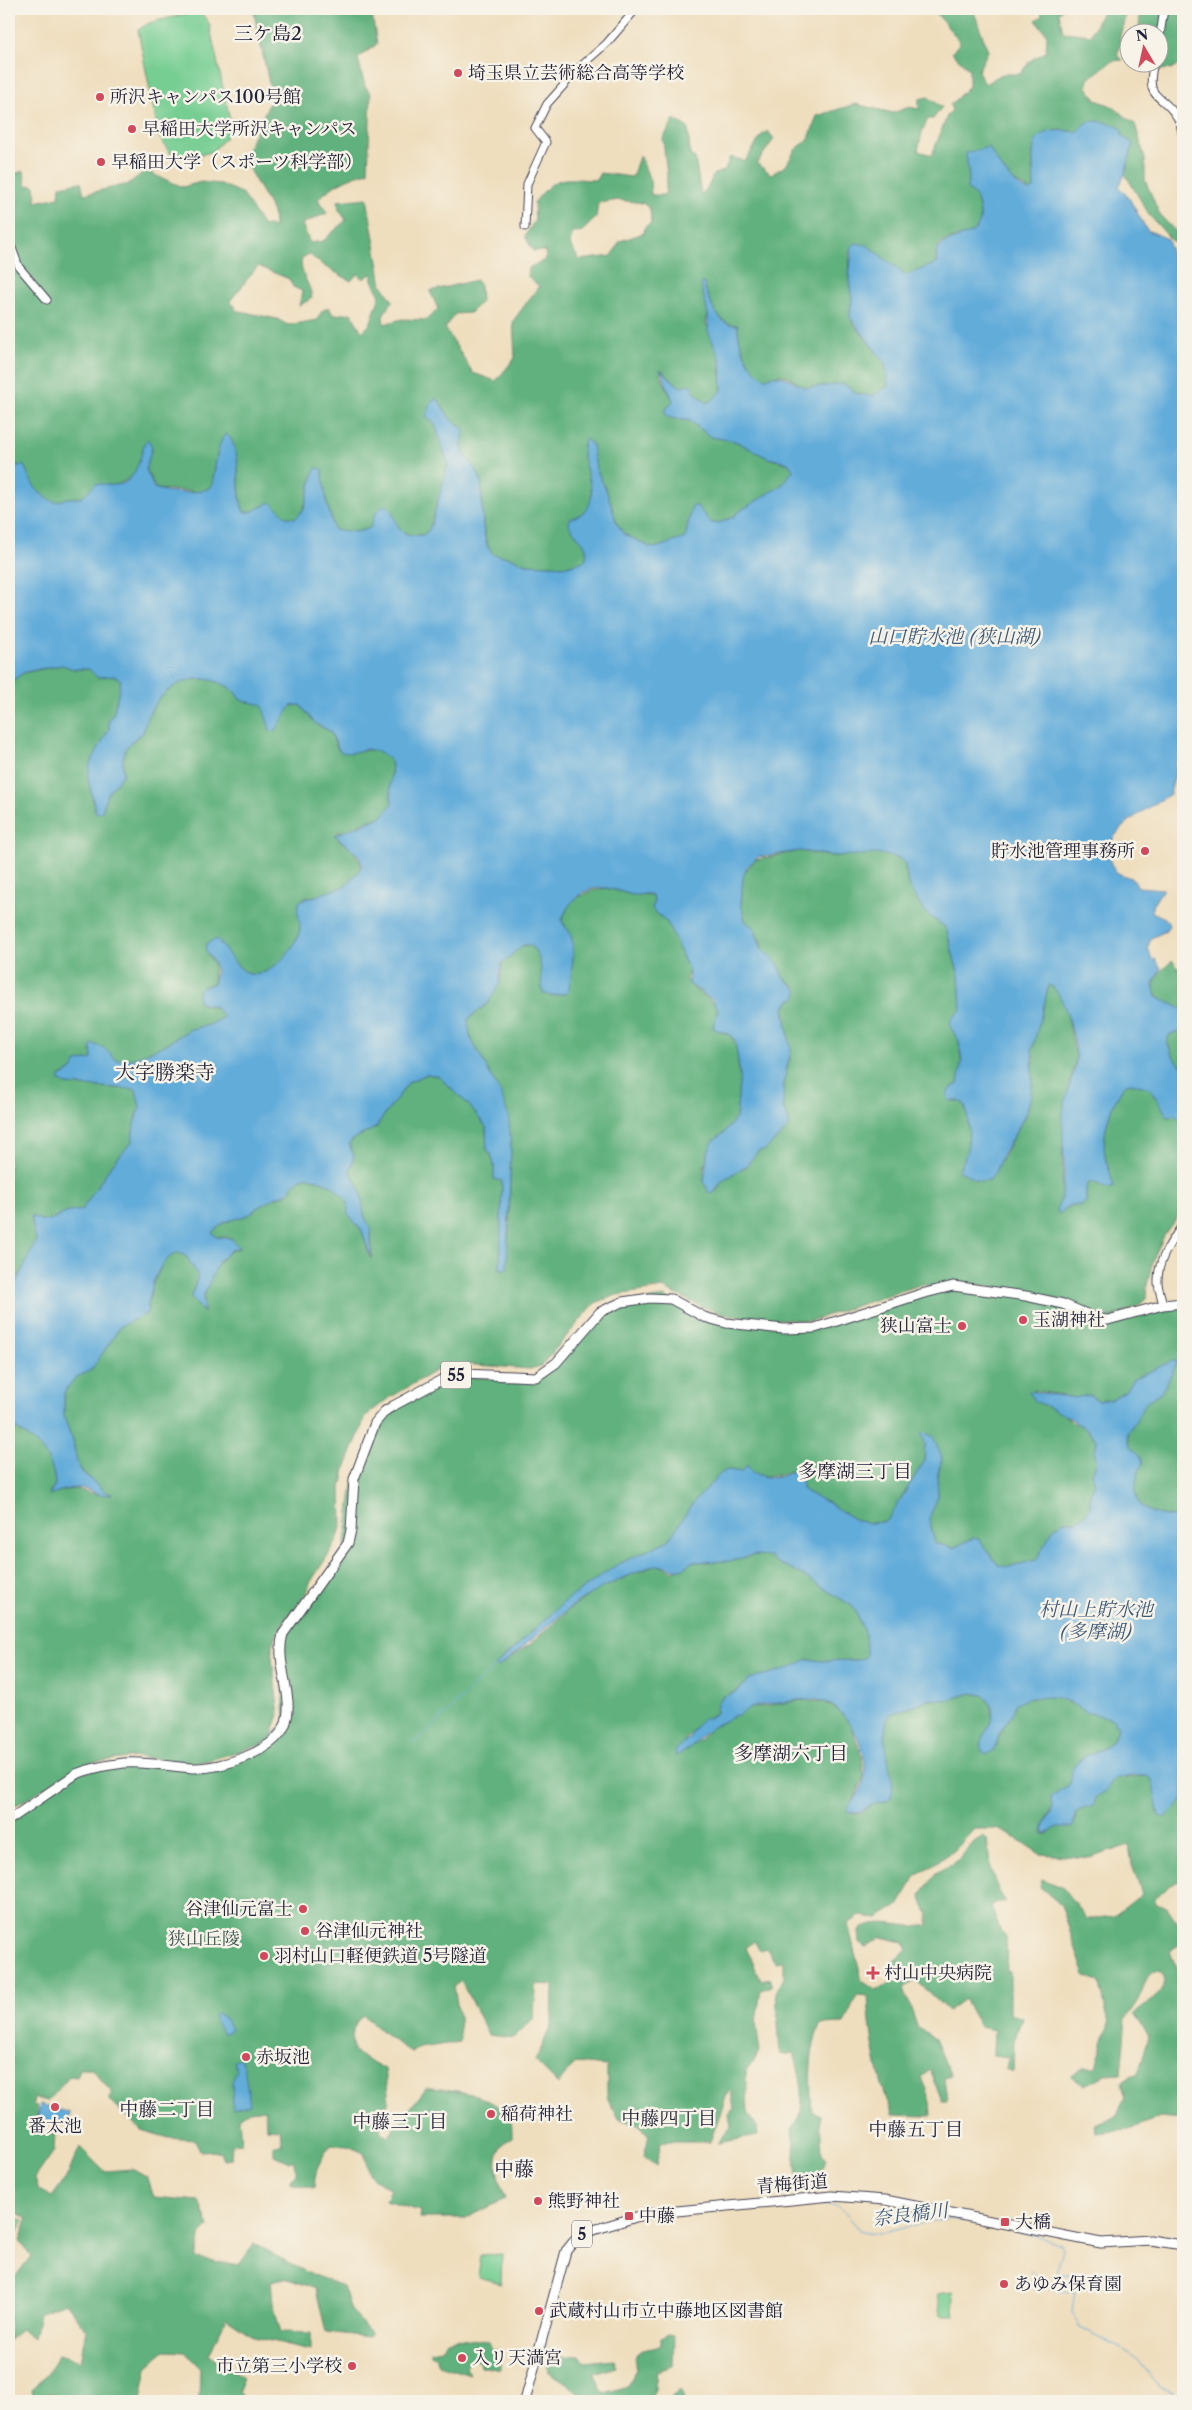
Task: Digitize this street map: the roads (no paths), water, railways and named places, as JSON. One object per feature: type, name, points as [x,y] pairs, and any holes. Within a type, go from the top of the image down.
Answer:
[{"type":"main road","name":"55","points":[[9,1820],[76,1774],[88,1770],[136,1763],[205,1768],[253,1753],[274,1742],[280,1735],[287,1714],[280,1651],[283,1634],[348,1543],[351,1530],[354,1479],[372,1429],[385,1411],[445,1378],[464,1374],[536,1377],[556,1363],[600,1312],[622,1302],[650,1298],[671,1299],[704,1317],[726,1324],[802,1330],[815,1328],[921,1294],[953,1286],[1063,1304],[1103,1319],[1163,1305],[1183,1303]]},
{"type":"main road","name":"青梅街道","points":[[526,2401],[566,2251],[575,2240],[587,2232],[640,2216],[814,2198],[856,2196],[891,2200],[1100,2243],[1150,2240],[1183,2245]]},
{"type":"street","points":[[525,227],[527,184],[546,142],[535,128],[547,104],[581,66],[607,44],[636,9]]},
{"type":"street","points":[[1162,22],[1164,9]]},
{"type":"street","points":[[1152,72],[1150,86],[1156,96],[1179,121],[1183,150]]},
{"type":"street","points":[[9,240],[19,267],[47,300]]},
{"type":"street","points":[[1163,1305],[1158,1282],[1159,1271],[1168,1248],[1183,1224]]},
{"type":"water","name":"山口貯水池 (狭山湖)","points":[[1091,121],[1104,122],[1120,127],[1123,136],[1133,144],[1125,174],[1119,187],[1129,198],[1147,230],[1168,239],[1176,273],[1179,298],[1183,301],[1183,757],[1176,761],[1176,771],[1170,794],[1125,825],[1110,845],[1109,857],[1116,872],[1135,881],[1138,887],[1163,889],[1152,906],[1152,912],[1165,918],[1169,925],[1166,931],[1151,938],[1148,947],[1152,960],[1155,959],[1161,968],[1153,984],[1156,997],[1183,1009],[1183,1031],[1170,1034],[1167,1041],[1172,1055],[1183,1068],[1183,1118],[1178,1118],[1175,1115],[1168,1117],[1150,1088],[1131,1083],[1126,1084],[1115,1100],[1105,1131],[1104,1152],[1114,1187],[1107,1189],[1092,1181],[1088,1182],[1086,1202],[1081,1205],[1070,1205],[1059,1214],[1057,1209],[1061,1197],[1064,1171],[1064,1106],[1074,1068],[1076,1051],[1072,1030],[1064,1006],[1054,988],[1049,985],[1032,1050],[1031,1096],[1025,1115],[990,1180],[979,1181],[958,1170],[962,1164],[967,1147],[968,1119],[964,1104],[959,1101],[950,1101],[947,1095],[949,1090],[958,1084],[962,1061],[959,1041],[950,1026],[952,1018],[961,1010],[959,976],[946,928],[924,911],[909,887],[906,864],[899,858],[880,854],[835,856],[800,851],[758,857],[747,867],[743,878],[741,903],[745,921],[754,928],[762,949],[779,965],[782,976],[798,991],[797,997],[790,1000],[784,1009],[791,1050],[784,1080],[783,1108],[789,1120],[788,1128],[765,1150],[758,1151],[747,1165],[722,1181],[713,1194],[709,1193],[704,1182],[707,1155],[713,1141],[724,1133],[736,1118],[740,1074],[735,1040],[730,1035],[713,1028],[718,1009],[712,1000],[688,983],[689,971],[667,922],[652,909],[654,900],[652,895],[633,895],[606,888],[591,889],[573,901],[562,920],[570,933],[573,946],[572,971],[568,993],[551,996],[543,993],[538,955],[530,945],[523,945],[502,963],[500,983],[489,1002],[468,1019],[470,1037],[501,1094],[508,1115],[511,1143],[507,1269],[500,1269],[502,1181],[494,1179],[494,1165],[491,1154],[487,1149],[486,1127],[469,1105],[438,1076],[427,1074],[409,1082],[377,1127],[353,1139],[349,1144],[354,1156],[350,1171],[361,1193],[364,1216],[371,1229],[371,1258],[362,1231],[348,1214],[348,1201],[332,1185],[307,1176],[294,1183],[288,1193],[274,1198],[255,1209],[251,1214],[225,1222],[212,1232],[216,1237],[232,1239],[239,1247],[231,1250],[219,1261],[203,1297],[204,1313],[191,1297],[198,1276],[187,1257],[178,1252],[170,1257],[155,1278],[147,1313],[121,1326],[91,1370],[75,1378],[64,1392],[64,1418],[73,1441],[77,1463],[82,1472],[105,1492],[112,1494],[101,1495],[76,1488],[49,1495],[55,1485],[54,1475],[47,1457],[34,1441],[9,1425],[9,1292],[15,1285],[36,1241],[31,1216],[46,1221],[68,1212],[82,1210],[110,1167],[132,1142],[134,1124],[140,1107],[136,1089],[67,1085],[62,1083],[59,1078],[71,1071],[77,1062],[92,1059],[91,1046],[93,1044],[104,1048],[116,1060],[133,1059],[165,1045],[191,1029],[210,1025],[222,1018],[223,1016],[215,1007],[200,1003],[198,999],[199,989],[213,984],[216,970],[207,952],[206,944],[213,940],[218,940],[236,964],[250,974],[266,972],[282,960],[289,952],[298,935],[300,924],[298,904],[300,901],[346,886],[359,871],[362,865],[359,856],[335,835],[383,816],[392,804],[390,787],[392,765],[390,760],[382,753],[367,749],[350,753],[340,752],[330,731],[316,724],[300,705],[291,706],[276,730],[271,732],[262,705],[242,700],[233,690],[218,682],[203,679],[189,680],[176,685],[164,694],[155,705],[147,718],[143,733],[132,741],[125,750],[123,774],[107,794],[102,812],[96,813],[88,778],[90,764],[109,729],[109,720],[114,712],[121,680],[115,676],[97,677],[89,669],[74,669],[62,665],[23,673],[12,681],[9,691],[9,506],[13,503],[15,496],[9,482],[9,463],[15,466],[24,465],[35,488],[43,496],[55,502],[69,498],[81,498],[96,484],[116,485],[128,480],[136,469],[145,442],[148,439],[152,447],[146,469],[154,488],[175,492],[201,491],[212,486],[218,450],[226,434],[232,440],[235,449],[241,503],[244,512],[251,512],[271,502],[286,517],[296,518],[304,509],[314,472],[316,468],[320,468],[322,470],[327,504],[334,530],[357,532],[370,528],[376,512],[384,505],[389,508],[400,529],[405,533],[423,535],[429,530],[432,522],[448,465],[435,424],[426,416],[432,402],[437,398],[451,420],[464,429],[462,448],[480,477],[484,531],[489,549],[494,555],[509,557],[526,564],[567,566],[585,561],[587,555],[585,545],[569,524],[570,519],[581,514],[588,506],[591,497],[591,487],[583,456],[583,447],[586,439],[592,445],[596,468],[608,495],[617,524],[624,534],[655,548],[685,538],[692,506],[697,506],[711,523],[719,523],[733,517],[782,485],[793,470],[789,464],[783,461],[768,458],[735,441],[711,437],[690,421],[670,418],[665,414],[666,409],[673,401],[660,369],[680,387],[689,384],[693,387],[693,391],[707,403],[713,400],[722,390],[721,361],[708,331],[708,314],[701,285],[703,282],[714,311],[724,322],[738,325],[738,332],[745,356],[754,370],[760,375],[766,378],[782,376],[805,388],[844,384],[858,394],[873,396],[888,386],[885,363],[850,317],[852,297],[849,280],[852,246],[856,243],[867,245],[906,275],[938,263],[936,252],[942,245],[974,231],[979,224],[980,214],[977,199],[967,188],[969,178],[966,153],[989,147],[996,160],[1012,180],[1031,191],[1034,188],[1033,150],[1035,142],[1040,136],[1048,132],[1078,132],[1083,125]]},
{"type":"water","name":"村山上貯水池 (多摩湖)","points":[[1172,1361],[1176,1361],[1176,1365],[1164,1388],[1159,1394],[1148,1400],[1128,1433],[1129,1443],[1142,1459],[1136,1487],[1136,1496],[1139,1504],[1153,1513],[1183,1518],[1183,1727],[1180,1742],[1183,1756],[1183,1800],[1166,1817],[1159,1816],[1152,1780],[1148,1776],[1132,1776],[1113,1780],[1106,1791],[1096,1797],[1093,1806],[1076,1811],[1073,1827],[1058,1827],[1044,1835],[1044,1827],[1052,1809],[1051,1796],[1069,1785],[1072,1770],[1079,1760],[1104,1748],[1115,1737],[1118,1728],[1114,1719],[1085,1712],[1070,1702],[1054,1697],[1030,1698],[1016,1703],[1013,1713],[1000,1732],[994,1751],[987,1755],[982,1752],[982,1745],[992,1717],[992,1710],[990,1703],[983,1695],[972,1693],[946,1700],[930,1699],[891,1714],[886,1723],[885,1733],[892,1782],[890,1799],[856,1813],[848,1812],[847,1809],[861,1789],[865,1776],[863,1753],[859,1741],[854,1730],[838,1710],[818,1700],[799,1700],[752,1708],[713,1727],[689,1748],[675,1756],[676,1750],[689,1738],[697,1724],[703,1718],[709,1719],[716,1713],[717,1704],[723,1697],[738,1691],[748,1681],[784,1670],[808,1659],[821,1661],[857,1660],[867,1655],[865,1635],[857,1614],[851,1605],[768,1556],[753,1555],[731,1561],[691,1562],[681,1569],[662,1566],[643,1569],[602,1588],[578,1602],[508,1660],[498,1667],[495,1666],[563,1603],[615,1566],[669,1540],[693,1503],[721,1473],[728,1470],[742,1472],[747,1465],[752,1473],[771,1478],[798,1470],[802,1476],[802,1489],[854,1519],[868,1523],[877,1523],[887,1521],[924,1462],[925,1443],[921,1432],[933,1436],[942,1458],[937,1477],[938,1496],[929,1519],[935,1543],[953,1548],[974,1538],[980,1540],[998,1565],[1008,1567],[1036,1560],[1054,1528],[1064,1521],[1077,1521],[1086,1514],[1090,1507],[1090,1495],[1095,1484],[1092,1473],[1097,1462],[1095,1454],[1097,1441],[1077,1423],[1059,1412],[1034,1401],[1029,1391],[1075,1398],[1090,1395],[1099,1401],[1112,1399],[1125,1391],[1133,1379]]},
{"type":"water","name":"赤坂池","points":[[217,2013],[226,2019],[231,2030],[223,2034],[213,2016]]},
{"type":"water","name":"赤坂池","points":[[240,2058],[244,2066],[250,2104],[233,2109],[232,2082],[237,2070],[233,2062]]},
{"type":"water","name":"番太池","points":[[40,2104],[70,2113],[68,2124],[37,2122]]},
{"type":"waterway","points":[[415,1743],[496,1666]]},
{"type":"waterway","name":"奈良橋川","points":[[815,2203],[839,2206],[859,2230],[866,2232],[883,2233],[927,2222],[952,2219],[1034,2235],[1061,2244],[1063,2249],[1057,2270],[1059,2273],[1077,2277],[1072,2312],[1082,2329],[1124,2350],[1138,2360],[1161,2389],[1173,2392],[1172,2401]]},
{"type":"waterway","points":[[1030,2271],[1043,2286],[1074,2293]]},
{"type":"place","name":"埼玉県立芸術総合高等学校","points":[[458,73]]},
{"type":"place","name":"所沢キャンパス100号館","points":[[100,97]]},
{"type":"place","name":"早稲田大学所沢キャンパス","points":[[132,129]]},
{"type":"place","name":"早稲田大学（スポーツ科学部）","points":[[101,162]]},
{"type":"place","name":"貯水池管理事務所","points":[[1145,851]]},
{"type":"place","name":"玉湖神社","points":[[1023,1320]]},
{"type":"place","name":"狭山富士","points":[[962,1326]]},
{"type":"place","name":"谷津仙元富士","points":[[303,1909]]},
{"type":"place","name":"谷津仙元神社","points":[[305,1931]]},
{"type":"place","name":"羽村山口軽便鉄道 5号隧道","points":[[264,1956]]},
{"type":"place","name":"村山中央病院","points":[[873,1973]]},
{"type":"place","name":"赤坂池","points":[[246,2057]]},
{"type":"place","name":"番太池","points":[[55,2107]]},
{"type":"place","name":"稲荷神社","points":[[491,2114]]},
{"type":"place","name":"熊野神社","points":[[538,2201]]},
{"type":"place","name":"中藤","points":[[629,2216]]},
{"type":"place","name":"大橋","points":[[1005,2222]]},
{"type":"place","name":"あゆみ保育園","points":[[1004,2284]]},
{"type":"place","name":"武蔵村山市立中藤地区図書館","points":[[539,2311]]},
{"type":"place","name":"入リ天満宮","points":[[462,2358]]},
{"type":"place","name":"市立第三小学校","points":[[352,2366]]},
{"type":"district","name":"三ケ島2","points":[[268,33]]},
{"type":"district","name":"大字勝楽寺","points":[[165,1072]]},
{"type":"district","name":"多摩湖三丁目","points":[[855,1471]]},
{"type":"district","name":"多摩湖六丁目","points":[[791,1753]]},
{"type":"district","name":"中藤二丁目","points":[[167,2109]]},
{"type":"district","name":"中藤四丁目","points":[[669,2118]]},
{"type":"district","name":"中藤三丁目","points":[[400,2121]]},
{"type":"district","name":"中藤五丁目","points":[[916,2129]]},
{"type":"district","name":"中藤","points":[[514,2169]]},
{"type":"park label","name":"狭山丘陵","points":[[204,1939]]}]
